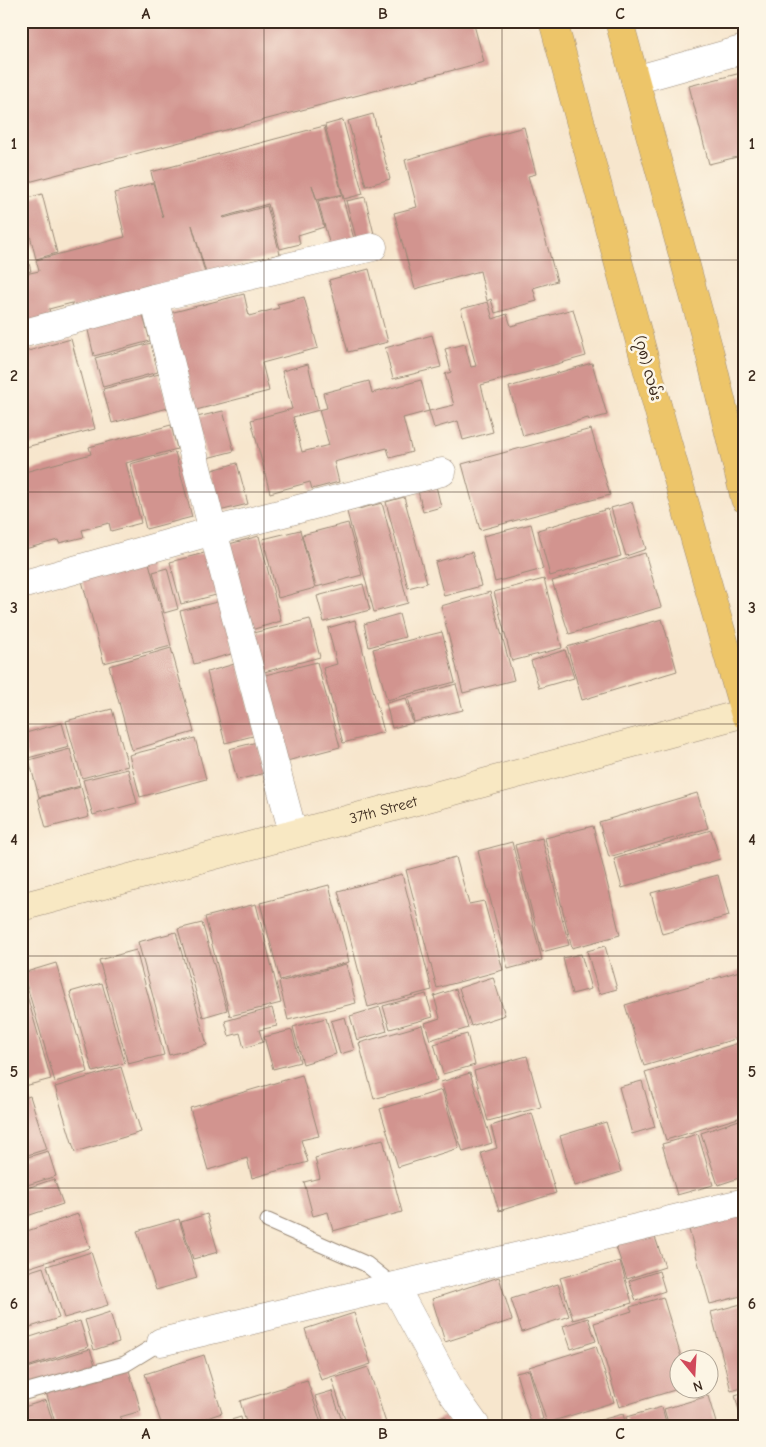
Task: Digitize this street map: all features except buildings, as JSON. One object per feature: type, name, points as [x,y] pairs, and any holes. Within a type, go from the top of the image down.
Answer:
[{"type":"main road","name":"(၇၈) လမ်း","points":[[553,21],[666,437],[745,714]]},
{"type":"main road","points":[[619,21],[710,354],[745,499]]},
{"type":"street","points":[[635,80],[745,49]]},
{"type":"street","points":[[21,334],[154,298],[373,247]]},
{"type":"street","points":[[154,298],[293,833]]},
{"type":"street","points":[[21,584],[213,531],[442,472]]},
{"type":"street","name":"37th Street","points":[[21,907],[745,714]]},
{"type":"street","points":[[161,1342],[745,1202]]},
{"type":"street","points":[[395,1287],[451,1391],[476,1426]]},
{"type":"lane","points":[[268,1221],[366,1264],[395,1287]]},
{"type":"lane","points":[[21,1393],[125,1364],[161,1342]]}]
